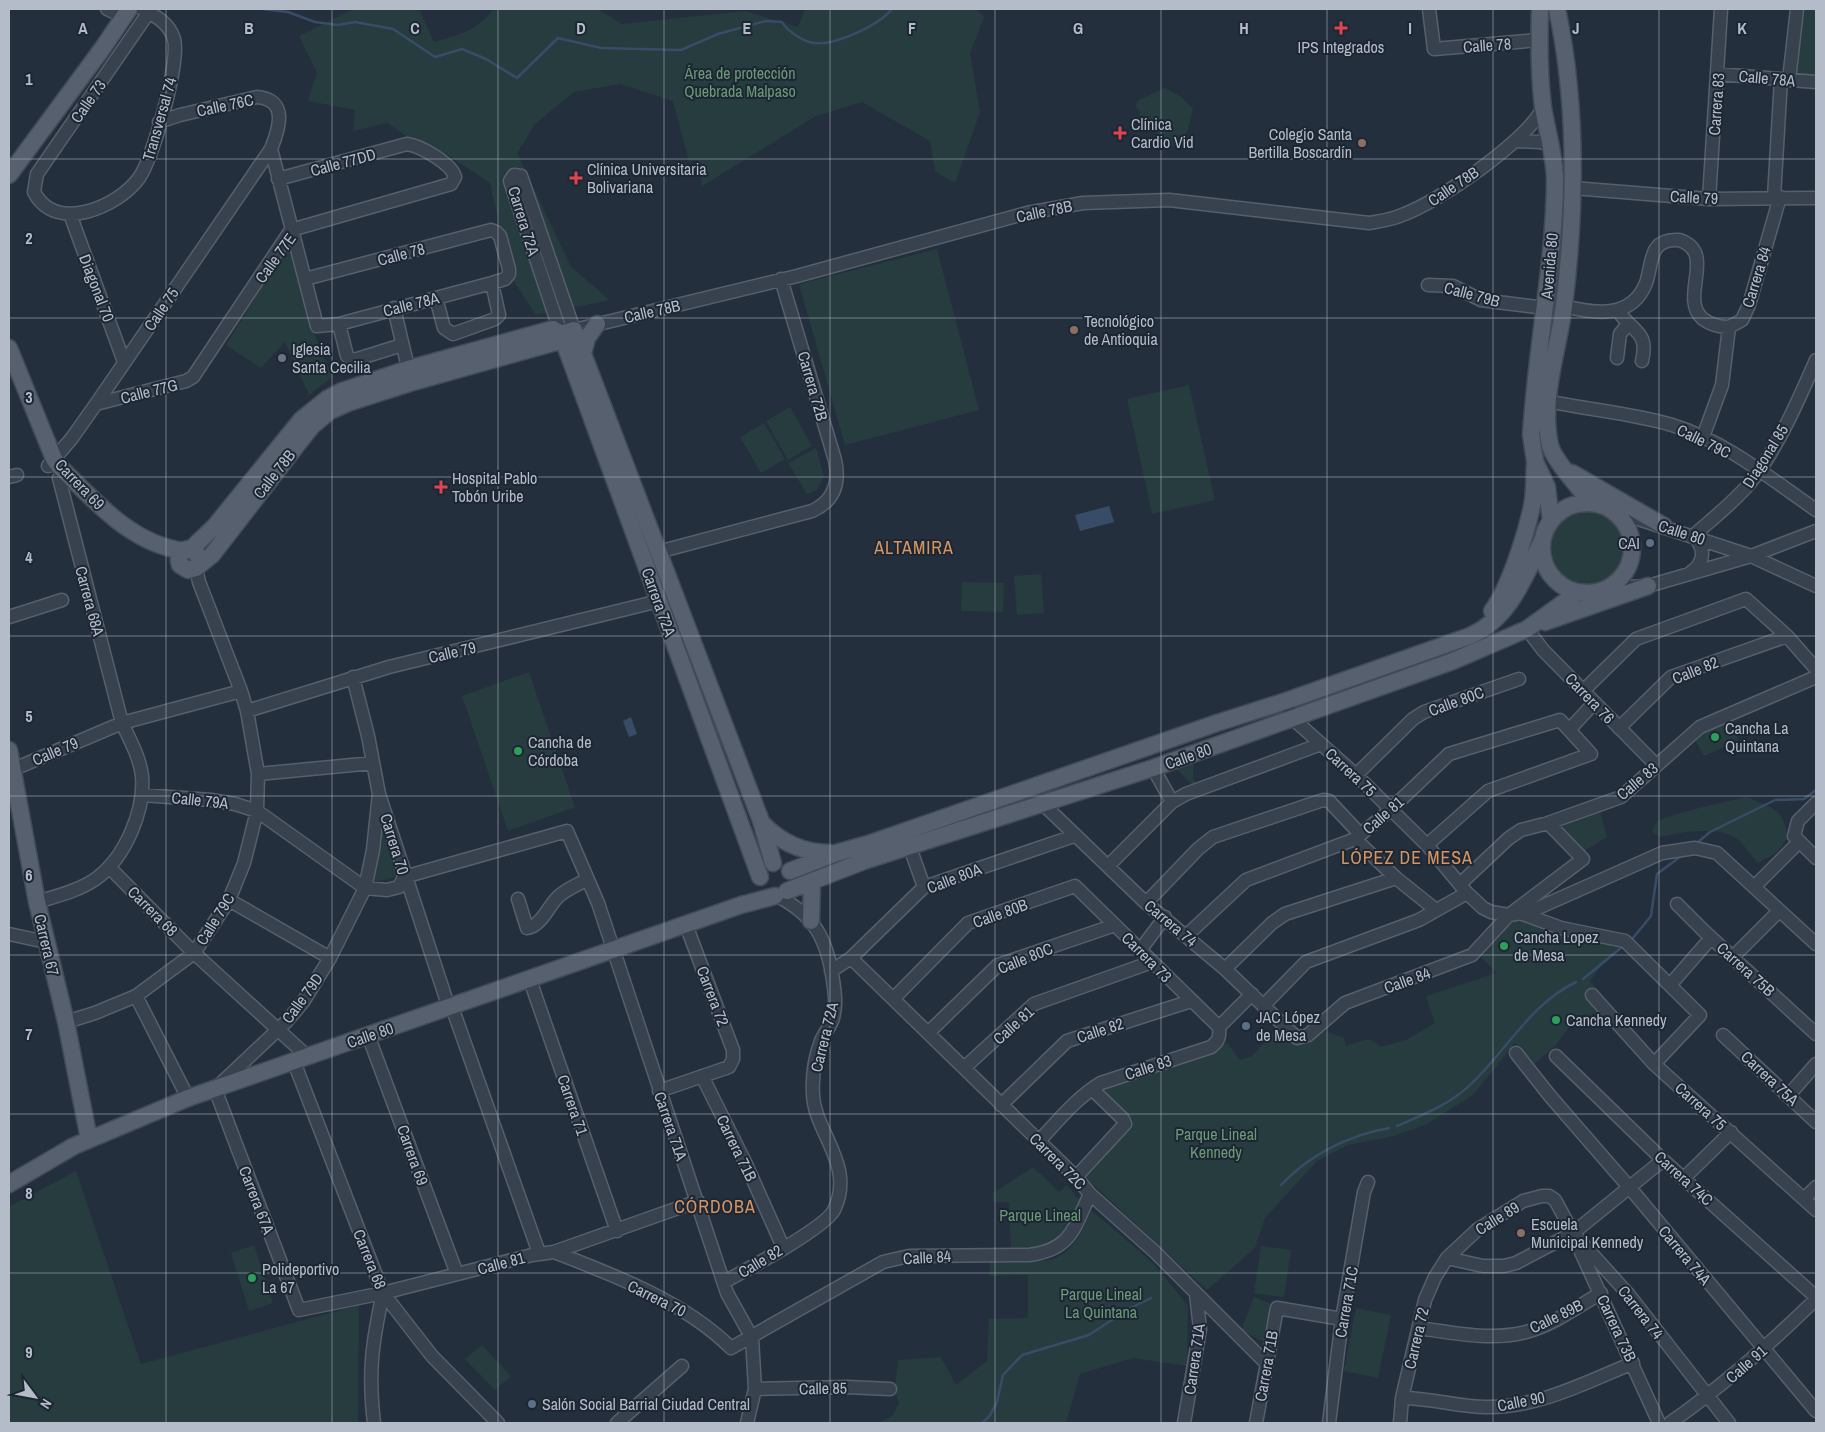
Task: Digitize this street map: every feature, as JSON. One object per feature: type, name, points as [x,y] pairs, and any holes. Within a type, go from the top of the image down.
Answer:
[{"type":"main road","name":"Avenida 80","points":[[1540,9],[1540,76],[1555,185],[1545,308],[1532,422],[1535,461],[1547,487],[1551,521]]},
{"type":"main road","name":"Avenida 80","points":[[1557,9],[1569,80],[1574,161],[1564,306],[1548,401],[1547,427],[1551,452],[1591,503]]},
{"type":"main road","name":"Calle 73","points":[[9,176],[126,13]]},
{"type":"main road","points":[[1540,76],[1548,63],[1555,60],[1561,64],[1569,80]]},
{"type":"main road","points":[[532,349],[555,356],[577,359],[596,324]]},
{"type":"main road","name":"Calle 78B","points":[[193,570],[212,555],[312,426],[330,411],[410,376],[468,354],[553,329],[568,332]]},
{"type":"main road","name":"Calle 78B","points":[[187,550],[215,526],[301,420],[313,409],[342,391],[410,376],[448,373],[556,342],[568,332]]},
{"type":"main road","name":"Carrera 72A","points":[[568,332],[659,601],[760,879]]},
{"type":"main road","name":"Carrera 69","points":[[9,348],[54,468],[117,521],[157,545],[187,550]]},
{"type":"main road","points":[[448,373],[450,364],[468,354]]},
{"type":"main road","name":"Carrera 72A","points":[[577,359],[658,552],[761,821],[773,864]]},
{"type":"main road","name":"Carrera 69","points":[[9,376],[54,468],[114,532],[193,570]]},
{"type":"main road","points":[[1461,639],[1493,610],[1506,585],[1532,505],[1535,461]]},
{"type":"main road","points":[[1564,468],[1664,526]]},
{"type":"main road","points":[[1591,503],[1612,510],[1624,523],[1631,540],[1632,549],[1628,567],[1623,575],[1609,588],[1599,592],[1577,593],[1561,586],[1549,574],[1542,558],[1542,541],[1551,521],[1569,507],[1591,503]]},
{"type":"main road","points":[[157,545],[186,542],[215,526]]},
{"type":"main road","name":"Calle 80","points":[[9,1184],[88,1139],[188,1098],[741,905],[781,894],[907,839],[1217,723],[1286,702],[1482,631],[1501,615],[1514,596],[1542,541]]},
{"type":"main road","points":[[187,550],[179,559],[193,570]]},
{"type":"main road","points":[[1527,629],[1648,586]]},
{"type":"main road","name":"Calle 80","points":[[790,872],[836,853],[907,839],[1044,805],[1153,768],[1452,662],[1527,629],[1577,593]]},
{"type":"main road","points":[[683,666],[699,658]]},
{"type":"main road","name":"Carrera 67","points":[[9,750],[37,902],[66,1022],[88,1139]]},
{"type":"main road","points":[[761,821],[770,832],[794,847],[814,852],[836,853]]},
{"type":"main road","points":[[741,905],[760,879],[764,868],[773,864],[783,865],[790,872],[792,882],[781,894],[763,889],[760,879]]},
{"type":"main road","points":[[805,916],[812,881]]},
{"type":"street","points":[[107,9],[126,13]]},
{"type":"street","name":"Calle 78","points":[[1429,9],[1434,49],[1539,40]]},
{"type":"street","name":"Carrera 83","points":[[1709,199],[1721,9]]},
{"type":"street","name":"Carrera 84","points":[[1703,437],[1722,385],[1729,327],[1742,320],[1749,305],[1777,197],[1785,79],[1797,9]]},
{"type":"street","name":"Transversal 74","points":[[70,214],[110,204],[132,186],[145,169],[173,71],[174,41],[166,25],[146,11]]},
{"type":"street","name":"Calle 73","points":[[70,214],[48,207],[41,202],[34,192],[37,174],[146,11]]},
{"type":"street","name":"Calle 78A","points":[[1718,74],[1816,82]]},
{"type":"street","name":"Calle 76C","points":[[159,122],[252,97],[260,97],[272,104],[280,118],[278,131],[271,149]]},
{"type":"street","name":"Calle 78B","points":[[568,332],[781,279],[1027,213],[1101,200],[1168,200],[1369,223],[1389,220],[1432,202],[1517,141],[1530,128],[1543,108]]},
{"type":"street","points":[[1517,141],[1540,142],[1551,146]]},
{"type":"street","name":"Calle 77DD","points":[[278,179],[407,144],[446,163],[453,170],[455,177],[451,184]]},
{"type":"street","points":[[271,149],[305,279]]},
{"type":"street","name":"Calle 75","points":[[54,468],[124,362],[271,149]]},
{"type":"street","name":"Carrera 72A","points":[[514,175],[521,176],[568,332],[510,181],[514,175]]},
{"type":"street","name":"Calle 77E","points":[[198,371],[291,230],[451,184]]},
{"type":"street","name":"Calle 79","points":[[1573,188],[1709,199],[1816,198]]},
{"type":"street","name":"Diagonal 70","points":[[70,214],[124,362]]},
{"type":"street","name":"Calle 78","points":[[305,279],[491,230],[496,232]]},
{"type":"street","name":"Carrera 72A","points":[[496,232],[500,236],[509,269],[509,274],[498,281]]},
{"type":"street","points":[[1564,306],[1594,312],[1619,312],[1628,306],[1644,286],[1655,251],[1668,241],[1684,241],[1692,248],[1698,260],[1693,296],[1696,310],[1711,324],[1729,327]]},
{"type":"street","name":"Calle 78A","points":[[305,279],[317,326],[339,324],[498,281]]},
{"type":"street","name":"Carrera 72B","points":[[658,552],[812,511],[827,502],[834,493],[838,482],[835,460],[781,279]]},
{"type":"street","points":[[436,298],[444,328],[453,334],[495,319],[499,315],[498,281]]},
{"type":"street","name":"Calle 79B","points":[[1428,285],[1453,286],[1481,300],[1545,308]]},
{"type":"street","points":[[394,308],[410,376]]},
{"type":"street","points":[[1619,312],[1628,324],[1643,337],[1646,346],[1642,361]]},
{"type":"street","points":[[339,324],[347,356],[350,359],[354,360],[402,345]]},
{"type":"street","points":[[1617,358],[1620,334],[1628,324]]},
{"type":"street","name":"Diagonal 85","points":[[1693,536],[1729,506],[1759,471],[1795,407],[1816,360]]},
{"type":"street","name":"Calle 77G","points":[[96,404],[186,381],[198,371]]},
{"type":"street","name":"Calle 79C","points":[[1548,401],[1629,414],[1672,425],[1703,437],[1759,471],[1816,510]]},
{"type":"street","name":"Carrera 68A","points":[[54,468],[122,723]]},
{"type":"street","name":"Calle 80","points":[[1612,510],[1751,556]]},
{"type":"street","name":"Calle 80","points":[[1609,588],[1648,586],[1751,556],[1816,531]]},
{"type":"street","points":[[1687,575],[1695,570],[1702,558],[1701,546],[1693,536]]},
{"type":"street","points":[[1751,556],[1816,586]]},
{"type":"street","points":[[193,570],[241,691],[247,711]]},
{"type":"street","points":[[1583,691],[1636,639],[1746,599],[1787,636],[1816,669]]},
{"type":"street","points":[[9,617],[62,600]]},
{"type":"street","name":"Calle 79","points":[[247,711],[353,677],[659,601]]},
{"type":"street","name":"Carrera 76","points":[[1527,629],[1543,650],[1656,765]]},
{"type":"street","name":"Calle 82","points":[[1619,728],[1671,677],[1787,636]]},
{"type":"street","name":"Carrera 70","points":[[353,677],[379,794],[404,877],[539,1253]]},
{"type":"street","name":"Calle 83","points":[[1263,1006],[1306,962],[1419,920],[1436,910],[1463,888],[1509,838],[1522,830],[1548,823],[1621,797],[1700,727],[1816,677]]},
{"type":"street","name":"Calle 80C","points":[[1356,775],[1413,719],[1424,712],[1519,679]]},
{"type":"street","name":"Calle 79","points":[[14,769],[122,723],[241,691]]},
{"type":"street","name":"Carrera 75","points":[[1286,702],[1292,718],[1356,775],[1427,845],[1463,888],[1483,908],[1491,912],[1514,914],[1561,928],[1625,941],[1670,985]]},
{"type":"street","points":[[1427,845],[1488,791],[1588,757],[1591,754],[1569,730],[1594,703]]},
{"type":"street","name":"Calle 79C","points":[[66,1022],[136,996],[194,953],[229,900],[244,863],[257,811],[258,774],[247,711]]},
{"type":"street","name":"Calle 81","points":[[1187,935],[1246,880],[1357,837],[1390,810],[1449,754],[1560,720],[1569,730]]},
{"type":"street","points":[[37,902],[67,892],[96,878],[109,866],[130,832],[142,795],[142,776],[137,756],[122,723]]},
{"type":"street","points":[[1108,866],[1172,802],[1186,794],[1321,744]]},
{"type":"street","points":[[258,774],[373,763]]},
{"type":"street","points":[[1153,768],[1172,802]]},
{"type":"street","name":"Calle 79D","points":[[214,1089],[280,1029],[303,1002],[330,958],[365,888],[373,850],[379,794]]},
{"type":"street","name":"Calle 79A","points":[[142,795],[211,800],[235,804],[257,811]]},
{"type":"street","points":[[1146,903],[1198,849],[1214,837],[1327,800],[1357,837],[1396,878],[1436,910]]},
{"type":"street","points":[[1816,803],[1798,821],[1794,836],[1816,858]]},
{"type":"street","name":"Carrera 74","points":[[1044,805],[1074,836],[1146,903],[1226,969],[1293,1035],[1301,1038]]},
{"type":"street","points":[[257,811],[365,888],[387,890],[399,886],[404,877]]},
{"type":"street","name":"Calle 84","points":[[1301,1038],[1308,1035],[1345,1003],[1472,955],[1514,914],[1583,859],[1548,823]]},
{"type":"street","name":"Carrera 71A","points":[[404,877],[567,831],[598,903],[612,951],[724,1282],[752,1338],[755,1389],[747,1423]]},
{"type":"street","name":"Calle 80A","points":[[831,971],[851,958],[924,887],[1074,836]]},
{"type":"street","points":[[907,839],[924,887]]},
{"type":"street","points":[[1754,887],[1799,842]]},
{"type":"street","points":[[1514,914],[1529,912],[1662,853],[1695,848],[1717,853],[1816,944]]},
{"type":"street","name":"Carrera 68","points":[[109,866],[194,953],[280,1029],[301,1059],[383,1293],[432,1356],[498,1423]]},
{"type":"street","points":[[1226,969],[1272,923],[1285,914],[1396,878]]},
{"type":"street","points":[[518,899],[524,924],[527,928],[531,927],[542,918],[558,896],[587,879]]},
{"type":"street","name":"Carrera 73","points":[[1075,886],[1219,1027]]},
{"type":"street","name":"Calle 80B","points":[[893,999],[968,923],[1075,886]]},
{"type":"street","name":"Carrera 72A","points":[[781,894],[805,916],[826,944],[831,971],[834,1009],[816,1059],[813,1096],[840,1172],[840,1189],[835,1208],[822,1224]]},
{"type":"street","points":[[229,900],[330,958]]},
{"type":"street","name":"Carrera 75B","points":[[1677,904],[1711,938],[1816,1034]]},
{"type":"street","points":[[1733,957],[1779,911]]},
{"type":"street","points":[[1141,949],[1165,917]]},
{"type":"street","name":"Carrera 72","points":[[686,925],[733,1050],[733,1059],[729,1067],[702,1076]]},
{"type":"street","name":"Calle 80C","points":[[928,1033],[998,965],[1115,925]]},
{"type":"street","points":[[9,934],[46,942]]},
{"type":"street","points":[[1654,1064],[1700,1015],[1670,985],[1711,938]]},
{"type":"street","name":"Carrera 72C","points":[[851,958],[1076,1177],[1090,1194],[1112,1211],[1266,1363]]},
{"type":"street","name":"Calle 81","points":[[964,1068],[1034,1004],[1152,962]]},
{"type":"street","name":"Carrera 71","points":[[530,980],[617,1231]]},
{"type":"street","name":"Calle 83","points":[[1039,1141],[1079,1099],[1101,1083],[1211,1047],[1217,1042],[1220,1035],[1219,1027],[1252,994]]},
{"type":"street","points":[[136,996],[188,1098]]},
{"type":"street","name":"Carrera 75","points":[[1592,996],[1654,1064],[1816,1210]]},
{"type":"street","name":"Calle 82","points":[[1001,1105],[1066,1041],[1191,1001]]},
{"type":"street","name":"Carrera 75A","points":[[1723,1035],[1816,1122]]},
{"type":"street","name":"Carrera 69","points":[[368,1036],[457,1274]]},
{"type":"street","name":"Carrera 74A","points":[[1516,1053],[1816,1412]]},
{"type":"street","name":"Carrera 74C","points":[[1556,1056],[1663,1160],[1816,1298]]},
{"type":"street","points":[[1788,1096],[1816,1064]]},
{"type":"street","points":[[659,1091],[702,1076]]},
{"type":"street","name":"Carrera 71B","points":[[702,1076],[745,1162],[783,1247]]},
{"type":"street","points":[[1076,1177],[1125,1124],[1123,1119],[1092,1088]]},
{"type":"street","name":"Carrera 67A","points":[[214,1089],[299,1310]]},
{"type":"street","points":[[1684,1178],[1731,1132]]},
{"type":"street","points":[[1448,1258],[1472,1265],[1504,1266],[1534,1254],[1573,1233],[1663,1160]]},
{"type":"street","name":"Carrera 71C","points":[[1329,1423],[1342,1320],[1364,1192],[1368,1182]]},
{"type":"street","points":[[1804,1199],[1816,1187]]},
{"type":"street","name":"Calle 84","points":[[752,1338],[883,1262],[909,1256],[1029,1255],[1047,1253],[1062,1244],[1072,1234],[1090,1194]]},
{"type":"street","name":"Calle 89","points":[[1448,1258],[1478,1229],[1523,1201],[1542,1196],[1549,1196],[1555,1200]]},
{"type":"street","name":"Carrera 74","points":[[1555,1200],[1573,1233],[1629,1296],[1729,1423]]},
{"type":"street","name":"Calle 81","points":[[299,1310],[383,1293],[539,1253],[554,1252],[698,1201]]},
{"type":"street","name":"Calle 82","points":[[724,1282],[822,1224]]},
{"type":"street","name":"Carrera 73B","points":[[1573,1233],[1659,1423]]},
{"type":"street","name":"Carrera 70","points":[[554,1252],[592,1267],[690,1314],[706,1325],[731,1348],[752,1338]]},
{"type":"street","name":"Carrera 72","points":[[1400,1423],[1402,1398],[1425,1300],[1435,1277],[1448,1258]]},
{"type":"street","points":[[374,1423],[370,1386],[372,1340],[383,1293]]},
{"type":"street","name":"Calle 89B","points":[[1419,1328],[1482,1336],[1526,1332],[1552,1322],[1601,1293]]},
{"type":"street","name":"Carrera 71A","points":[[1184,1423],[1200,1329],[1196,1294]]},
{"type":"street","name":"Calle 91","points":[[1670,1423],[1708,1397],[1765,1349],[1816,1298]]},
{"type":"street","name":"Carrera 71B","points":[[1256,1423],[1277,1308],[1342,1320]]},
{"type":"street","name":"Calle 90","points":[[1402,1398],[1430,1398],[1466,1405],[1499,1406],[1545,1398],[1633,1363]]},
{"type":"street","points":[[618,1423],[682,1366]]},
{"type":"street","name":"Calle 85","points":[[755,1389],[847,1387],[890,1389]]},
{"type":"green space","name":"Área de protección Quebrada Malpaso","points":[[353,9],[419,9],[434,42],[475,27],[493,9],[597,9],[622,24],[745,11],[798,27],[805,9],[976,9],[984,17],[970,53],[980,112],[955,183],[935,171],[930,141],[862,102],[816,116],[702,186],[697,159],[689,162],[673,101],[620,84],[574,92],[535,124],[517,153],[571,267],[610,300],[536,315],[511,277],[490,183],[448,155],[409,138],[387,123],[353,131],[355,110],[308,101],[317,72],[299,36]]},
{"type":"green space","points":[[1795,9],[1816,9],[1816,82],[1790,79]]},
{"type":"green space","points":[[1165,88],[1181,97],[1193,109],[1180,146],[1166,145],[1162,148],[1157,146],[1159,138],[1156,130],[1139,120],[1140,112],[1136,107],[1137,101]]},
{"type":"green space","points":[[286,248],[294,250],[314,330],[325,361],[333,376],[309,395],[285,342],[261,368],[226,345]]},
{"type":"green space","points":[[937,249],[979,410],[845,445],[799,284]]},
{"type":"green space","points":[[1189,385],[1215,500],[1152,514],[1127,399]]},
{"type":"green space","points":[[790,407],[812,446],[788,460],[766,421]]},
{"type":"green space","points":[[764,423],[785,459],[761,473],[740,437]]},
{"type":"green space","points":[[816,448],[824,476],[817,490],[807,494],[788,463]]},
{"type":"green space","points":[[1579,510],[1595,510],[1609,516],[1620,527],[1626,541],[1626,557],[1620,571],[1609,582],[1595,588],[1579,588],[1565,582],[1554,571],[1548,557],[1548,541],[1554,527],[1565,516]]},
{"type":"green space","points":[[1041,574],[1044,613],[1017,615],[1014,576]]},
{"type":"green space","points":[[962,582],[1004,583],[1003,612],[961,611]]},
{"type":"green space","name":"Cancha de Córdoba","points":[[529,672],[575,807],[508,831],[462,696]]},
{"type":"green space","name":"Cancha La Quintana","points":[[1730,720],[1739,740],[1704,756],[1691,733]]},
{"type":"green space","points":[[1194,759],[1193,779],[1199,785],[1193,786],[1175,767]]},
{"type":"green space","points":[[1746,797],[1776,811],[1784,822],[1786,829],[1787,839],[1776,853],[1758,863],[1737,839],[1729,835],[1719,832],[1699,831],[1660,837],[1652,831],[1657,821],[1668,817]]},
{"type":"green space","points":[[1600,811],[1607,837],[1581,853],[1559,826]]},
{"type":"green space","points":[[384,821],[401,875],[369,884],[378,823]]},
{"type":"green space","name":"Parque Lineal Kennedy","points":[[1522,918],[1617,943],[1622,947],[1602,965],[1590,981],[1602,994],[1597,1013],[1592,1014],[1583,1028],[1575,1019],[1556,1045],[1533,1065],[1515,1043],[1473,1095],[1427,1124],[1394,1136],[1348,1145],[1317,1161],[1265,1218],[1255,1248],[1207,1290],[1084,1176],[1131,1125],[1130,1116],[1100,1089],[1227,1043],[1240,1060],[1251,1057],[1274,1032],[1293,1040],[1320,1029],[1344,1038],[1346,1046],[1369,1039],[1381,1047],[1406,1040],[1435,1023],[1426,996],[1497,973],[1477,953],[1510,919]]},
{"type":"green space","name":"Parque Lineal","points":[[1033,1167],[1059,1192],[1067,1185],[1079,1200],[1070,1225],[1056,1240],[1037,1247],[1011,1247],[1009,1202],[993,1202],[993,1193]]},
{"type":"green space","points":[[76,1171],[141,1364],[359,1305],[358,1423],[9,1423],[9,1207]]},
{"type":"green space","name":"Parque Lineal La Quintana","points":[[1091,1210],[1153,1263],[1188,1306],[1187,1366],[1133,1358],[1080,1374],[1066,1423],[879,1423],[892,1416],[899,1404],[895,1390],[898,1360],[941,1357],[956,1385],[987,1361],[989,1319],[1028,1318],[1028,1275],[990,1276],[990,1257],[1045,1261],[1058,1257],[1071,1247],[1076,1240]]},
{"type":"green space","name":"Polideportivo La 67","points":[[254,1245],[273,1303],[249,1311],[231,1253]]},
{"type":"green space","points":[[1261,1246],[1291,1250],[1284,1297],[1254,1293]]},
{"type":"green space","points":[[1254,1297],[1274,1305],[1264,1342],[1241,1330]]},
{"type":"green space","points":[[1356,1308],[1391,1315],[1378,1378],[1344,1371]]},
{"type":"green space","points":[[482,1345],[511,1376],[495,1390],[465,1359]]},
{"type":"water","points":[[1109,506],[1114,522],[1080,531],[1075,515]]},
{"type":"water","points":[[631,717],[637,734],[629,737],[623,721]]},
{"type":"waterway","points":[[263,9],[288,12],[315,22],[338,25],[355,22],[393,29],[435,57],[462,49],[486,59],[517,78],[558,38],[601,48],[681,50],[718,34],[766,21],[782,22],[801,38],[814,43],[823,43],[844,38],[867,28],[892,9]]},
{"type":"waterway","points":[[1697,843],[1710,832],[1775,800],[1804,799],[1816,790]]},
{"type":"waterway","points":[[1633,938],[1651,916],[1657,874],[1681,856]]},
{"type":"waterway","points":[[1583,979],[1622,947]]},
{"type":"waterway","points":[[1397,1126],[1437,1108],[1465,1089],[1533,1014],[1560,991],[1576,982]]},
{"type":"waterway","points":[[1281,1185],[1304,1164],[1330,1148],[1359,1136],[1389,1128]]},
{"type":"waterway","points":[[982,1423],[989,1417],[997,1402],[1003,1375],[1022,1355],[1089,1335],[1127,1310],[1151,1298]]},
{"type":"place","name":"IPS Integrados","points":[[1341,28]]},
{"type":"place","name":"Clínica Cardio Vid","points":[[1120,133]]},
{"type":"place","name":"Colegio Santa Bertilla Boscardín","points":[[1362,143]]},
{"type":"place","name":"Clínica Universitaria Bolivariana","points":[[576,178]]},
{"type":"place","name":"Tecnológico de Antioquia","points":[[1074,330]]},
{"type":"place","name":"Iglesia Santa Cecilia","points":[[282,358]]},
{"type":"place","name":"Hospital Pablo Tobón Uribe","points":[[441,487]]},
{"type":"place","name":"CAI","points":[[1650,543]]},
{"type":"place","name":"Cancha La Quintana","points":[[1715,737]]},
{"type":"place","name":"Cancha de Córdoba","points":[[518,751]]},
{"type":"place","name":"Cancha Lopez de Mesa","points":[[1504,946]]},
{"type":"place","name":"Cancha Kennedy","points":[[1556,1020]]},
{"type":"place","name":"JAC López de Mesa","points":[[1246,1026]]},
{"type":"place","name":"Escuela Municipal Kennedy","points":[[1521,1233]]},
{"type":"place","name":"Polideportivo La 67","points":[[252,1278]]},
{"type":"place","name":"Salón Social Barrial Ciudad Central","points":[[532,1404]]},
{"type":"district","name":"ALTAMIRA","points":[[914,548]]},
{"type":"district","name":"LÓPEZ DE MESA","points":[[1407,858]]},
{"type":"district","name":"CÓRDOBA","points":[[715,1207]]}]
